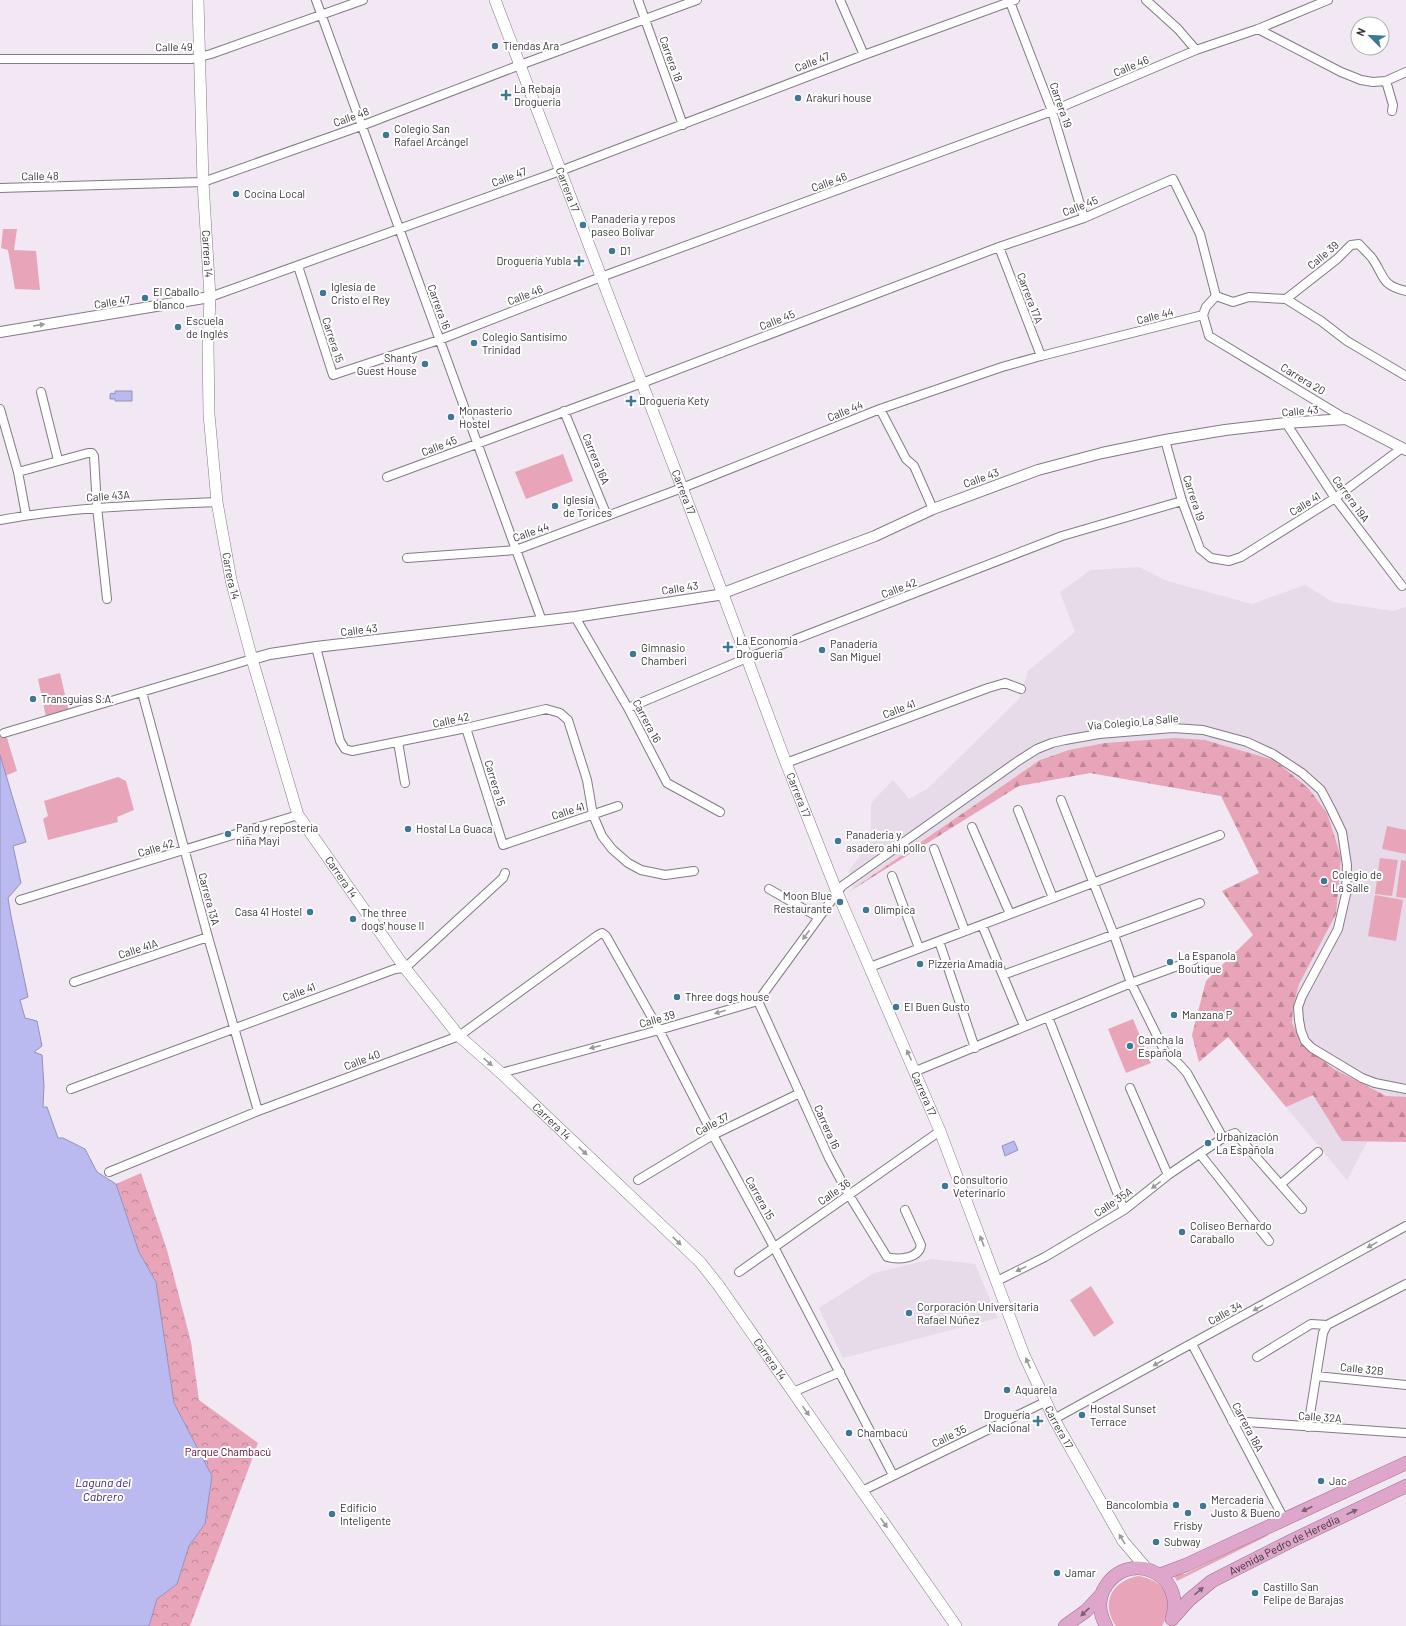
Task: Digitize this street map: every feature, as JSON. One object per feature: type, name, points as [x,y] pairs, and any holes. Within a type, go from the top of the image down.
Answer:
[{"type":"highway","name":"Avenida Pedro de Heredia","points":[[1160,1575],[1186,1565],[1406,1463]]},
{"type":"highway","name":"Avenida Pedro de Heredia","points":[[1170,1623],[1189,1600],[1212,1581],[1406,1486]]},
{"type":"highway","points":[[1106,1626],[1100,1613],[1100,1604],[1107,1584],[1125,1570],[1136,1568],[1147,1569],[1160,1575],[1170,1586],[1173,1593],[1175,1606],[1170,1623]]},
{"type":"highway","points":[[1065,1626],[1086,1612],[1102,1595]]},
{"type":"main road","name":"Carrera 14","points":[[198,0],[203,182],[210,297],[208,346],[209,414],[217,502],[231,580],[252,659],[298,815],[405,968],[459,1036],[501,1073],[700,1262],[719,1286],[956,1626]]},
{"type":"main road","name":"Carrera 17","points":[[495,0],[748,658],[786,763],[837,892],[916,1071],[940,1130],[1024,1355],[1054,1420],[1123,1541],[1129,1550],[1147,1569]]},
{"type":"street","name":"Carrera 16","points":[[316,0],[542,621]]},
{"type":"street","name":"Calle 49","points":[[0,59],[200,57],[322,16],[363,0]]},
{"type":"street","name":"Carrera 18","points":[[638,0],[683,125]]},
{"type":"street","name":"Calle 48","points":[[0,188],[203,182],[361,126],[520,65],[697,0]]},
{"type":"street","points":[[840,0],[864,55]]},
{"type":"street","points":[[1146,0],[1178,29],[1196,50]]},
{"type":"street","name":"Calle 46","points":[[333,375],[439,340],[601,277],[1052,111],[1196,50],[1258,29],[1328,0]]},
{"type":"street","name":"Calle 47","points":[[0,332],[210,297],[560,171],[864,55],[1013,1]]},
{"type":"street","name":"Carrera 19","points":[[1013,1],[1052,111],[1084,218]]},
{"type":"street","points":[[1258,29],[1341,72],[1361,80],[1373,82],[1386,81],[1406,72]]},
{"type":"street","points":[[1386,81],[1393,104],[1392,111]]},
{"type":"street","name":"Calle 45","points":[[387,478],[999,247],[1084,218],[1173,179],[1200,234],[1216,296]]},
{"type":"street","name":"Calle 39","points":[[1286,298],[1337,259],[1351,245],[1359,244],[1372,259],[1380,275],[1393,288],[1406,291]]},
{"type":"street","name":"Carrera 17A","points":[[999,247],[1041,356]]},
{"type":"street","name":"Carrera 15","points":[[298,266],[333,375]]},
{"type":"street","points":[[1203,315],[1206,307],[1216,296],[1233,302],[1249,297],[1286,298],[1321,321],[1347,341],[1406,376]]},
{"type":"street","name":"Calle 44","points":[[407,558],[516,550],[682,488],[880,409],[1002,367],[1203,315]]},
{"type":"street","name":"Carrera 20","points":[[1203,315],[1209,336],[1346,419],[1404,449]]},
{"type":"street","points":[[41,392],[58,460]]},
{"type":"street","points":[[0,409],[18,472],[26,515]]},
{"type":"street","points":[[880,409],[906,460],[914,466],[933,509]]},
{"type":"street","name":"Carrera 16A","points":[[564,411],[607,516]]},
{"type":"street","name":"Calle 43","points":[[4,733],[270,654],[316,647],[575,617],[723,593],[875,536],[933,509],[1040,470],[1102,453],[1225,430],[1286,423],[1346,419]]},
{"type":"street","name":"Carrera 19A","points":[[1286,423],[1335,498],[1402,586]]},
{"type":"street","name":"Carrera 19","points":[[1165,440],[1182,501],[1200,549],[1211,558]]},
{"type":"street","name":"Calle 41","points":[[1211,558],[1229,561],[1242,557],[1335,498],[1404,449]]},
{"type":"street","points":[[18,472],[58,460],[92,453],[94,456],[97,507],[107,599]]},
{"type":"street","name":"Calle 42","points":[[628,708],[748,658],[1062,536],[1182,501]]},
{"type":"street","name":"Calle 43A","points":[[0,520],[26,515],[97,507],[217,502]]},
{"type":"street","name":"Carrera 16","points":[[575,617],[628,708],[667,783],[720,812]]},
{"type":"street","name":"Calle 42","points":[[316,647],[340,741],[344,749],[352,751],[398,742],[546,709],[560,713],[568,720],[574,734],[587,780],[593,815]]},
{"type":"street","name":"Calle 41","points":[[786,763],[988,688],[1005,683],[1021,689]]},
{"type":"street","name":"Carrera 13A","points":[[142,692],[208,937],[258,1110]]},
{"type":"street","name":"Carrera 15","points":[[466,728],[503,846]]},
{"type":"street","name":"Vía Colegio La Salle","points":[[837,892],[854,877],[1018,760],[1037,749],[1052,743],[1099,734],[1173,728],[1203,730],[1247,742],[1273,754],[1302,773],[1321,790],[1342,832],[1347,865],[1346,894],[1338,929],[1310,980],[1298,1007],[1301,1031],[1305,1041],[1312,1048],[1362,1078],[1375,1083],[1406,1089]]},
{"type":"street","points":[[398,742],[405,783]]},
{"type":"street","points":[[1061,800],[1114,935],[1131,983],[1165,1052],[1187,1073],[1223,1138]]},
{"type":"street","name":"Calle 41","points":[[503,846],[618,806]]},
{"type":"street","points":[[1018,810],[1053,898]]},
{"type":"street","name":"Calle 42","points":[[20,900],[298,815]]},
{"type":"street","points":[[593,815],[602,836],[612,849],[628,863],[641,870],[665,875],[694,871]]},
{"type":"street","points":[[972,827],[1010,914]]},
{"type":"street","points":[[870,967],[1220,835]]},
{"type":"street","points":[[934,849],[965,931]]},
{"type":"street","name":"Calle 41","points":[[71,1088],[395,969],[405,968],[503,878],[505,873]]},
{"type":"street","points":[[892,876],[919,948]]},
{"type":"street","points":[[769,889],[818,917]]},
{"type":"street","points":[[758,1001],[837,892]]},
{"type":"street","points":[[1003,975],[1200,903]]},
{"type":"street","points":[[982,924],[1024,1026]]},
{"type":"street","name":"Carrera 15","points":[[602,934],[606,936],[659,1030],[893,1475]]},
{"type":"street","name":"Calle 40","points":[[109,1172],[258,1110],[459,1036],[598,935],[602,934]]},
{"type":"street","name":"Calle 41A","points":[[74,982],[208,937]]},
{"type":"street","points":[[939,941],[975,1048]]},
{"type":"street","points":[[916,1071],[1131,983],[1194,960]]},
{"type":"street","name":"Carrera 16","points":[[758,1001],[829,1158],[849,1195],[887,1257],[895,1259],[902,1258],[916,1254],[921,1249],[905,1210]]},
{"type":"street","name":"Calle 39","points":[[501,1073],[659,1030],[758,1001]]},
{"type":"street","points":[[1048,1017],[1124,1210]]},
{"type":"street","points":[[1130,1088],[1168,1175]]},
{"type":"street","name":"Calle 37","points":[[638,1180],[713,1135],[800,1093]]},
{"type":"street","name":"Calle 36","points":[[739,1272],[940,1130]]},
{"type":"street","name":"Calle 35A","points":[[997,1281],[1045,1257],[1124,1210],[1168,1175],[1223,1138],[1235,1133],[1281,1184]]},
{"type":"street","points":[[1302,1209],[1281,1184],[1318,1152]]},
{"type":"street","points":[[1200,1154],[1269,1241]]},
{"type":"street","name":"Calle 34","points":[[1054,1420],[1406,1226]]},
{"type":"street","points":[[1257,1357],[1310,1324],[1328,1324],[1406,1284]]},
{"type":"street","points":[[1308,1427],[1323,1333],[1328,1324]]},
{"type":"street","name":"Carrera 18A","points":[[1192,1344],[1284,1520]]},
{"type":"street","points":[[793,1392],[840,1372]]},
{"type":"street","name":"Calle 32B","points":[[1316,1376],[1406,1385]]},
{"type":"street","name":"Calle 35","points":[[862,1491],[1045,1402]]},
{"type":"street","name":"Calle 32A","points":[[1232,1421],[1406,1433]]},
{"type":"shaded area","name":"Colegio de La Salle","points":[[1139,567],[1167,581],[1252,604],[1305,585],[1333,602],[1393,611],[1406,607],[1406,1142],[1383,1140],[1367,1142],[1347,1180],[1228,1037],[1199,1062],[1192,1035],[1206,981],[1253,935],[1222,891],[1259,873],[1221,796],[1090,773],[1019,786],[853,889],[849,870],[871,842],[871,803],[893,780],[909,799],[927,789],[1019,699],[1028,671],[1075,632],[1060,592],[1091,570]]},
{"type":"shaded area","name":"Corporación Universitaria Rafael Núñez","points":[[932,1259],[975,1264],[998,1318],[843,1358],[819,1308],[874,1273]]},
{"type":"green space","points":[[3,229],[17,229],[14,250],[36,251],[40,290],[15,289],[8,250],[1,248]]},
{"type":"green space","points":[[563,454],[573,481],[526,499],[515,472]]},
{"type":"green space","points":[[60,673],[69,712],[46,717],[38,679]]},
{"type":"green space","points":[[2,734],[7,738],[17,771],[5,776],[0,755],[0,735]]},
{"type":"green space","points":[[1175,738],[1205,740],[1274,760],[1308,788],[1327,813],[1341,857],[1336,914],[1299,984],[1293,1007],[1292,1023],[1304,1045],[1334,1069],[1386,1096],[1406,1097],[1406,1142],[1342,1141],[1313,1095],[1286,1107],[1228,1037],[1199,1062],[1192,1035],[1206,981],[1253,935],[1222,891],[1259,873],[1221,796],[1090,773],[1019,786],[847,893],[1040,760],[1069,750],[1105,743]]},
{"type":"green space","points":[[118,777],[126,781],[134,810],[117,817],[118,822],[48,840],[43,819],[48,816],[44,801]]},
{"type":"green space","points":[[1387,826],[1406,830],[1406,854],[1382,849]]},
{"type":"green space","points":[[1380,858],[1398,860],[1392,896],[1375,894]]},
{"type":"green space","points":[[1401,860],[1406,861],[1406,898],[1396,897]]},
{"type":"green space","points":[[1375,895],[1403,900],[1396,941],[1368,936]]},
{"type":"green space","name":"Cancha la Española","points":[[1133,1019],[1151,1063],[1126,1073],[1108,1029]]},
{"type":"green space","name":"Parque Chambacú","points":[[141,1173],[167,1250],[191,1342],[199,1400],[258,1443],[190,1626],[149,1626],[157,1599],[177,1584],[189,1546],[205,1524],[212,1476],[174,1403],[156,1282],[139,1252],[116,1184]]},
{"type":"green space","points":[[1091,1286],[1114,1323],[1094,1337],[1070,1300]]},
{"type":"green space","points":[[1269,1535],[1177,1581],[1173,1574],[1185,1574],[1262,1536]]},
{"type":"green space","points":[[1138,1576],[1148,1578],[1156,1582],[1162,1587],[1166,1594],[1168,1609],[1162,1626],[1116,1626],[1111,1617],[1109,1601],[1111,1594],[1121,1583]]},
{"type":"water","points":[[115,391],[132,391],[132,401],[115,401],[115,399],[110,399],[111,393],[115,394]]},
{"type":"water","name":"Laguna del Cabrero","points":[[0,755],[26,842],[13,846],[21,883],[8,898],[28,997],[20,1000],[25,1018],[37,1021],[42,1046],[34,1052],[42,1055],[44,1086],[43,1107],[47,1107],[58,1138],[63,1138],[85,1149],[97,1172],[116,1184],[139,1252],[156,1282],[174,1403],[212,1476],[205,1524],[189,1546],[177,1584],[157,1599],[149,1626],[0,1626]]},
{"type":"water","points":[[1014,1141],[1018,1150],[1005,1156],[1002,1146]]},
{"type":"place","name":"Tiendas Ara","points":[[495,46]]},
{"type":"place","name":"La Rebaja Drogueria","points":[[506,95]]},
{"type":"place","name":"Arakuri house","points":[[798,98]]},
{"type":"place","name":"Colegio San Rafael Arcángel","points":[[386,135]]},
{"type":"place","name":"Cocina Local","points":[[236,194]]},
{"type":"place","name":"Panaderia y repos paseo Bolívar","points":[[583,225]]},
{"type":"place","name":"D1","points":[[612,251]]},
{"type":"place","name":"Droguería Yubla","points":[[579,261]]},
{"type":"place","name":"Iglesia de Cristo el Rey","points":[[323,293]]},
{"type":"place","name":"El Caballo blanco","points":[[145,298]]},
{"type":"place","name":"Escuela de Inglés","points":[[178,327]]},
{"type":"place","name":"Colegio Santísimo Trinidad","points":[[474,343]]},
{"type":"place","name":"Shanty Guest House","points":[[425,364]]},
{"type":"place","name":"Droguería Kety","points":[[631,401]]},
{"type":"place","name":"Monasterio Hostel","points":[[451,417]]},
{"type":"place","name":"Iglesia de Torices","points":[[555,506]]},
{"type":"place","name":"La Economia Drogueria","points":[[728,647]]},
{"type":"place","name":"Panadería San Miguel","points":[[822,650]]},
{"type":"place","name":"Gimnasio Chamberi","points":[[633,654]]},
{"type":"place","name":"Transguias S.A.","points":[[33,699]]},
{"type":"place","name":"Hostal La Guaca","points":[[408,829]]},
{"type":"place","name":"Pand y repostería niña Mayi","points":[[228,834]]},
{"type":"place","name":"Panaderia y asadero ahi pollo","points":[[838,841]]},
{"type":"place","name":"Colegio de La Salle","points":[[1324,881]]},
{"type":"place","name":"Moon Blue Restaurante","points":[[840,902]]},
{"type":"place","name":"Olímpica","points":[[866,910]]},
{"type":"place","name":"Casa 41 Hostel","points":[[310,912]]},
{"type":"place","name":"The three dogs' house II","points":[[353,919]]},
{"type":"place","name":"La Espanola Boutique","points":[[1170,962]]},
{"type":"place","name":"Pizzeria Amadía","points":[[920,964]]},
{"type":"place","name":"Three dogs house","points":[[677,997]]},
{"type":"place","name":"El Buen Gusto","points":[[896,1007]]},
{"type":"place","name":"Manzana P","points":[[1174,1015]]},
{"type":"place","name":"Cancha la Española","points":[[1130,1046]]},
{"type":"place","name":"Urbanización La Española","points":[[1208,1143]]},
{"type":"place","name":"Consultorio Veterinario","points":[[945,1186]]},
{"type":"place","name":"Coliseo Bernardo Caraballo","points":[[1182,1232]]},
{"type":"place","name":"Corporación Universitaria Rafael Núñez","points":[[909,1313]]},
{"type":"place","name":"Aquarela","points":[[1007,1390]]},
{"type":"place","name":"Hostal Sunset Terrace","points":[[1082,1415]]},
{"type":"place","name":"Droguería Nacional","points":[[1038,1421]]},
{"type":"place","name":"Chambacú","points":[[849,1433]]},
{"type":"place","name":"Jac","points":[[1321,1481]]},
{"type":"place","name":"Bancolombia","points":[[1176,1505]]},
{"type":"place","name":"Mercadería Justo & Bueno","points":[[1203,1506]]},
{"type":"place","name":"Frisby","points":[[1188,1513]]},
{"type":"place","name":"Edificio Inteligente","points":[[332,1514]]},
{"type":"place","name":"Subway","points":[[1156,1542]]},
{"type":"place","name":"Jamar","points":[[1057,1573]]},
{"type":"place","name":"Castillo San Felipe de Barajas","points":[[1255,1593]]}]
